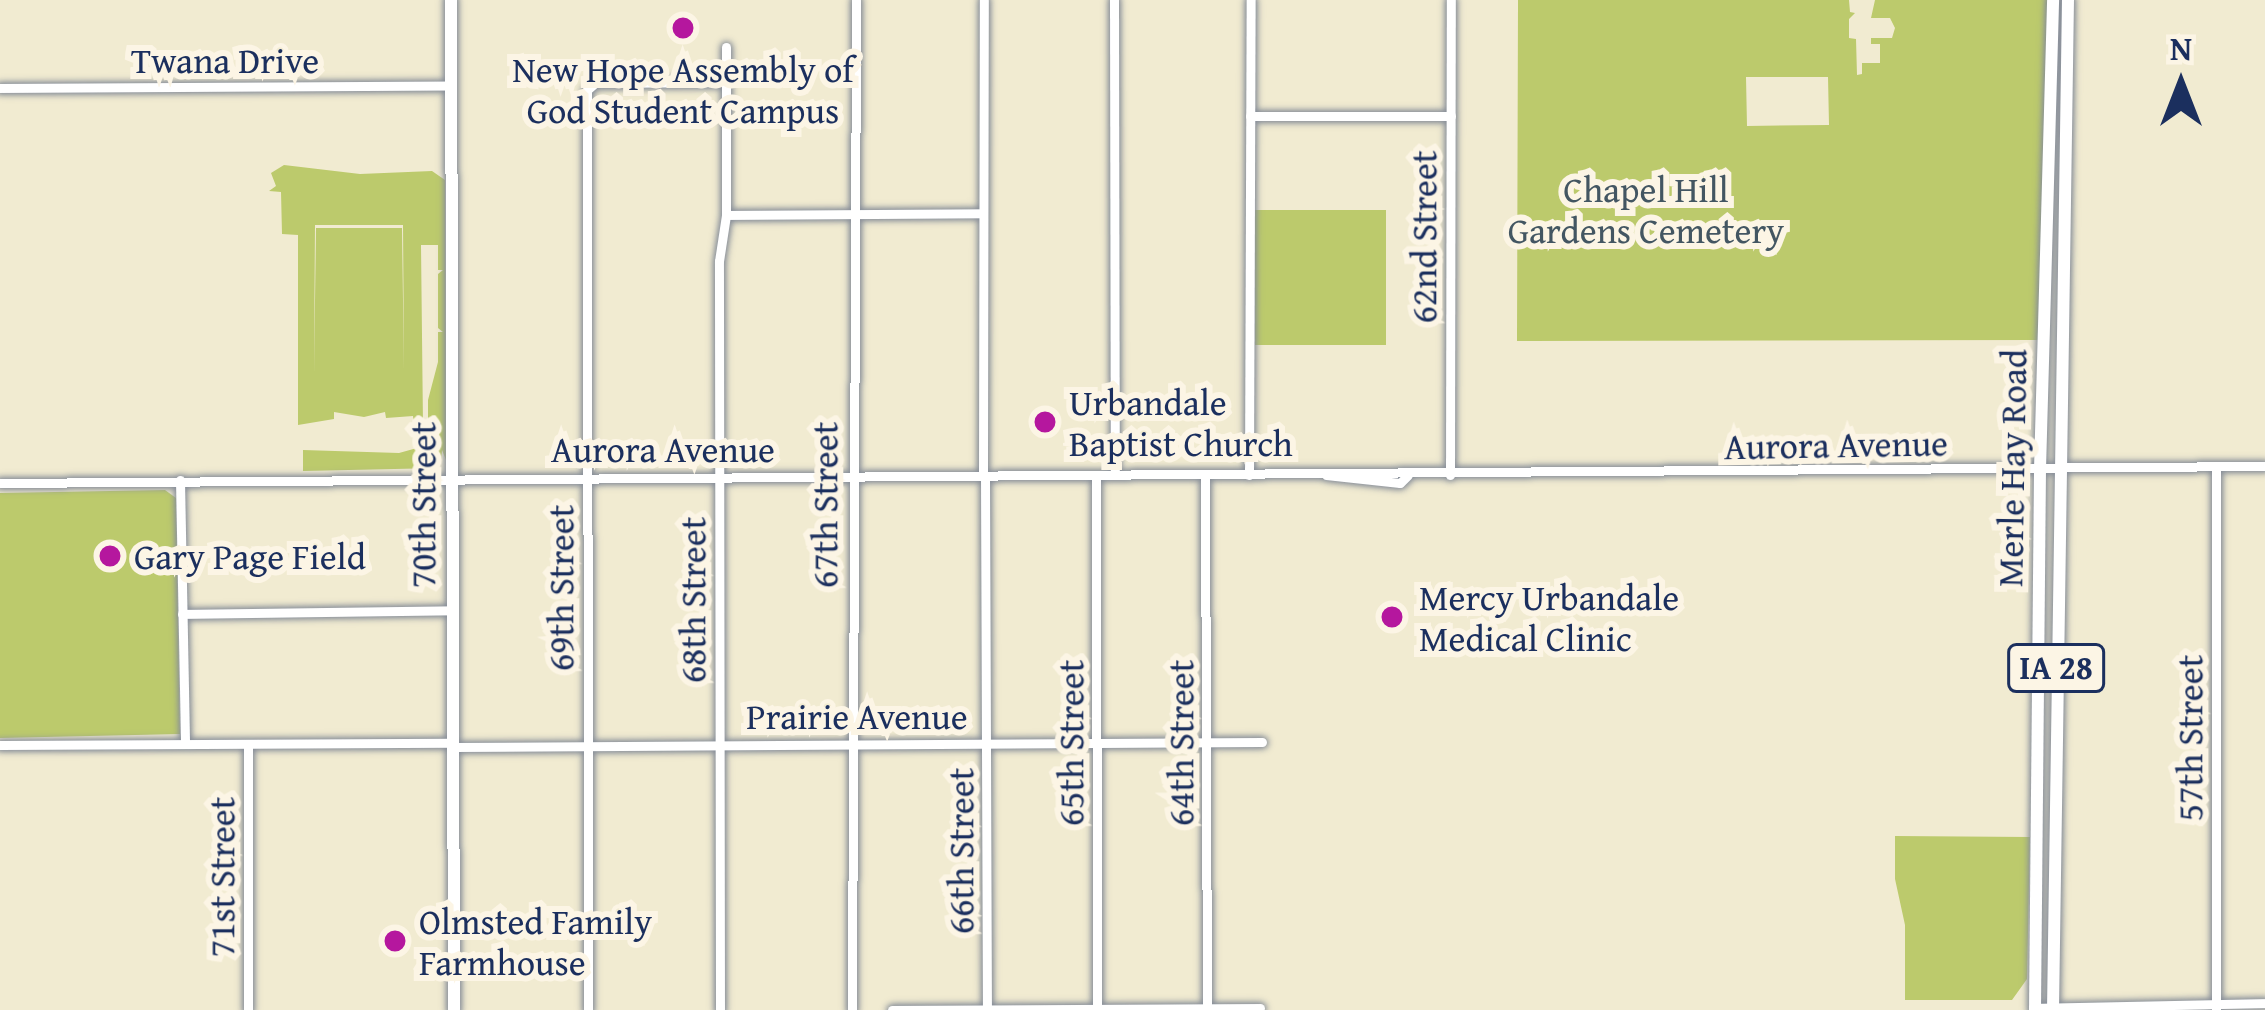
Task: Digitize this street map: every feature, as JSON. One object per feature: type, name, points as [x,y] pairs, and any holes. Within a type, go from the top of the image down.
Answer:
[{"type":"main road","name":"70th Street","points":[[451,0],[454,1010]]},
{"type":"main road","name":"Merle Hay Road","points":[[2035,1009],[2039,470],[2053,0]]},
{"type":"main road","name":"Merle Hay Road","points":[[2053,1007],[2057,469],[2068,0]]},
{"type":"street","name":"67th Street","points":[[852,1010],[856,0]]},
{"type":"street","name":"66th Street","points":[[984,0],[987,1010]]},
{"type":"street","points":[[1114,0],[1115,476]]},
{"type":"street","points":[[1249,475],[1251,0]]},
{"type":"street","name":"62nd Street","points":[[1450,475],[1451,0]]},
{"type":"street","name":"68th Street","points":[[720,1010],[719,261],[726,214],[726,47]]},
{"type":"street","name":"69th Street","points":[[588,1010],[587,93],[595,83],[726,82]]},
{"type":"street","name":"Twana Drive","points":[[0,88],[451,86]]},
{"type":"street","points":[[1250,116],[1450,116]]},
{"type":"street","points":[[726,214],[983,213]]},
{"type":"street","name":"Aurora Avenue","points":[[0,483],[452,476],[1249,475],[1400,483],[1408,475],[2265,466]]},
{"type":"street","name":"57th Street","points":[[2216,467],[2216,1006]]},
{"type":"street","name":"64th Street","points":[[1205,475],[1207,1009]]},
{"type":"street","name":"65th Street","points":[[1096,476],[1097,1010]]},
{"type":"street","points":[[180,480],[184,744]]},
{"type":"street","points":[[182,614],[452,610]]},
{"type":"street","name":"Prairie Avenue","points":[[0,745],[1262,742]]},
{"type":"street","name":"71st Street","points":[[248,744],[248,1010]]},
{"type":"street","points":[[2035,1009],[2265,1003]]},
{"type":"street","points":[[892,1010],[1260,1008]]},
{"type":"green space","name":"Chapel Hill Gardens Cemetery","points":[[1518,0],[1849,0],[1850,12],[1855,13],[1849,19],[1849,38],[1856,39],[1857,75],[1862,74],[1862,63],[1880,63],[1880,44],[1871,44],[1871,38],[1892,38],[1895,28],[1890,18],[1871,18],[1875,0],[2053,0],[2043,340],[1517,341]],"holes":[[[1746,77],[1828,77],[1829,125],[1747,126]]]},
{"type":"green space","points":[[284,165],[360,174],[432,171],[445,180],[446,460],[442,450],[441,463],[424,464],[440,468],[303,471],[303,450],[399,453],[417,448],[418,438],[428,438],[428,400],[438,362],[438,332],[443,332],[438,328],[438,274],[443,270],[438,270],[438,245],[421,245],[423,424],[414,424],[413,416],[386,418],[385,412],[364,417],[334,412],[334,419],[298,425],[298,235],[282,234],[281,192],[269,191],[276,186],[271,173]],"holes":[[[315,225],[403,225],[404,372],[402,228],[316,228],[314,373]]]},
{"type":"green space","points":[[1255,210],[1386,210],[1386,345],[1255,345]]},
{"type":"green space","points":[[165,490],[176,498],[180,734],[0,738],[0,493]]},
{"type":"green space","points":[[1895,836],[2030,837],[2027,979],[2012,1000],[1905,1000],[1905,925],[1895,879]]},
{"type":"place","name":"New Hope Assembly of God Student Campus","points":[[683,28]]},
{"type":"place","name":"Urbandale Baptist Church","points":[[1045,422]]},
{"type":"place","name":"Gary Page Field","points":[[110,556]]},
{"type":"place","name":"Mercy Urbandale Medical Clinic","points":[[1392,617]]},
{"type":"place","name":"Olmsted Family Farmhouse","points":[[395,941]]}]
